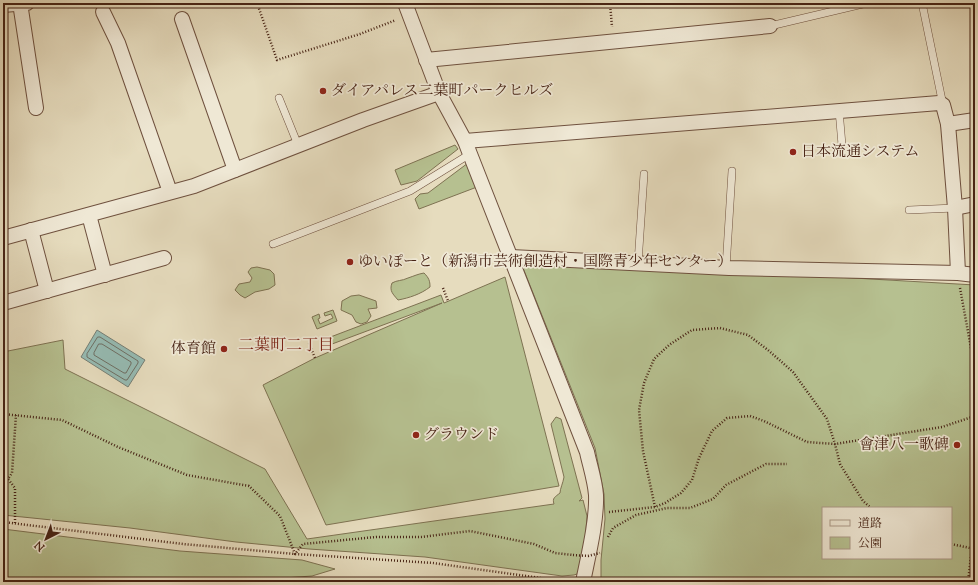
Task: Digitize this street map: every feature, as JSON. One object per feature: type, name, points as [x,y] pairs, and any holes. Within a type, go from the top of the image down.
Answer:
[{"type":"street","points":[[3,6],[22,3],[36,108]]},
{"type":"street","points":[[407,9],[439,93],[465,141],[587,452],[596,494],[594,555],[583,582]]},
{"type":"street","points":[[103,12],[118,42],[170,192]]},
{"type":"street","points":[[182,19],[235,170]]},
{"type":"street","points":[[426,60],[770,26]]},
{"type":"street","points":[[3,238],[194,186],[363,120],[439,93]]},
{"type":"street","points":[[465,141],[939,103],[943,105],[948,124],[955,208],[958,273]]},
{"type":"street","points":[[948,124],[975,120]]},
{"type":"street","points":[[955,208],[975,204]]},
{"type":"street","points":[[89,215],[105,275]]},
{"type":"street","points":[[32,230],[47,291]]},
{"type":"street","points":[[511,257],[726,268],[958,273],[975,275]]},
{"type":"street","points":[[3,303],[164,258]]},
{"type":"lane","points":[[770,26],[867,3]]},
{"type":"lane","points":[[922,3],[943,105]]},
{"type":"lane","points":[[279,98],[298,146]]},
{"type":"lane","points":[[839,110],[842,145]]},
{"type":"lane","points":[[273,244],[410,191],[470,154]]},
{"type":"lane","points":[[726,268],[732,171]]},
{"type":"lane","points":[[638,263],[644,174]]},
{"type":"lane","points":[[909,210],[955,208]]},
{"type":"path","points":[[257,3],[277,60],[360,34],[407,9]]},
{"type":"path","points":[[610,3],[614,41]]},
{"type":"path","points":[[958,273],[975,370]]},
{"type":"path","points":[[443,288],[448,301]]},
{"type":"path","points":[[655,507],[643,451],[639,410],[644,383],[654,360],[669,345],[692,330],[720,328],[748,335],[794,372],[827,419],[840,464],[863,501],[870,507]]},
{"type":"path","points":[[309,342],[315,358]]},
{"type":"path","points":[[3,414],[62,420],[118,447],[187,475],[249,486],[280,516],[295,554]]},
{"type":"path","points":[[15,523],[15,488],[8,479],[12,473],[16,416]]},
{"type":"path","points":[[595,513],[655,507],[665,503],[681,492],[692,480],[712,431],[727,418],[750,416],[764,421],[807,442],[835,444],[942,427],[975,416]]},
{"type":"path","points":[[606,541],[613,528],[636,515],[667,508],[690,508],[713,499],[726,485],[766,464],[787,464]]},
{"type":"path","points":[[3,522],[183,544],[295,554],[433,563],[570,582]]},
{"type":"path","points":[[968,582],[974,548],[975,522]]},
{"type":"path","points":[[295,554],[303,544],[376,537],[421,537],[470,531],[534,544],[555,553],[594,555],[603,547]]},
{"type":"path","points":[[952,544],[974,548]]},
{"type":"green space","points":[[455,145],[458,149],[417,181],[401,185],[395,170]]},
{"type":"green space","points":[[468,163],[477,187],[419,209],[415,199],[420,194],[428,193]]},
{"type":"green space","points":[[521,263],[766,273],[975,285],[975,582],[601,582],[601,560],[605,519],[604,494],[595,448]]},
{"type":"green space","points":[[257,267],[270,270],[274,274],[275,285],[269,289],[255,292],[245,298],[235,290],[239,284],[250,282],[252,278],[248,272],[251,268]]},
{"type":"green space","points":[[424,273],[429,280],[430,287],[423,292],[398,300],[391,290],[392,283]]},
{"type":"green space","name":"グラウンド","points":[[505,277],[559,486],[326,525],[263,385],[315,358],[442,303],[324,347],[320,341],[441,295],[444,303]]},
{"type":"green space","points":[[359,295],[376,301],[377,308],[368,309],[371,316],[367,322],[361,324],[356,322],[352,315],[341,310],[342,301],[351,296]]},
{"type":"green space","points":[[333,310],[337,321],[317,329],[312,317],[319,314],[320,318],[318,319],[320,324],[333,318],[331,314],[325,316],[324,313]]},
{"type":"green space","points":[[63,340],[65,369],[265,469],[307,539],[554,504],[553,502],[555,497],[560,493],[564,477],[551,424],[556,417],[561,419],[582,498],[579,501],[583,500],[587,516],[583,572],[574,575],[562,576],[425,557],[309,549],[236,542],[130,528],[3,515],[3,352]]},
{"type":"green space","points":[[3,529],[180,551],[302,560],[335,569],[312,576],[228,582],[3,578]]},
{"type":"water","points":[[97,330],[145,360],[128,387],[81,357]]},
{"type":"place","name":"ダイアパレス二葉町パークヒルズ","points":[[323,91]]},
{"type":"place","name":"日本流通システム","points":[[793,152]]},
{"type":"place","name":"ゆいぽーと（新潟市芸術創造村・国際青少年センター）","points":[[350,262]]},
{"type":"place","name":"体育館","points":[[224,349]]},
{"type":"place","name":"グラウンド","points":[[416,435]]},
{"type":"place","name":"會津八一歌碑","points":[[957,445]]},
{"type":"district","name":"二葉町二丁目","points":[[286,346]]}]
